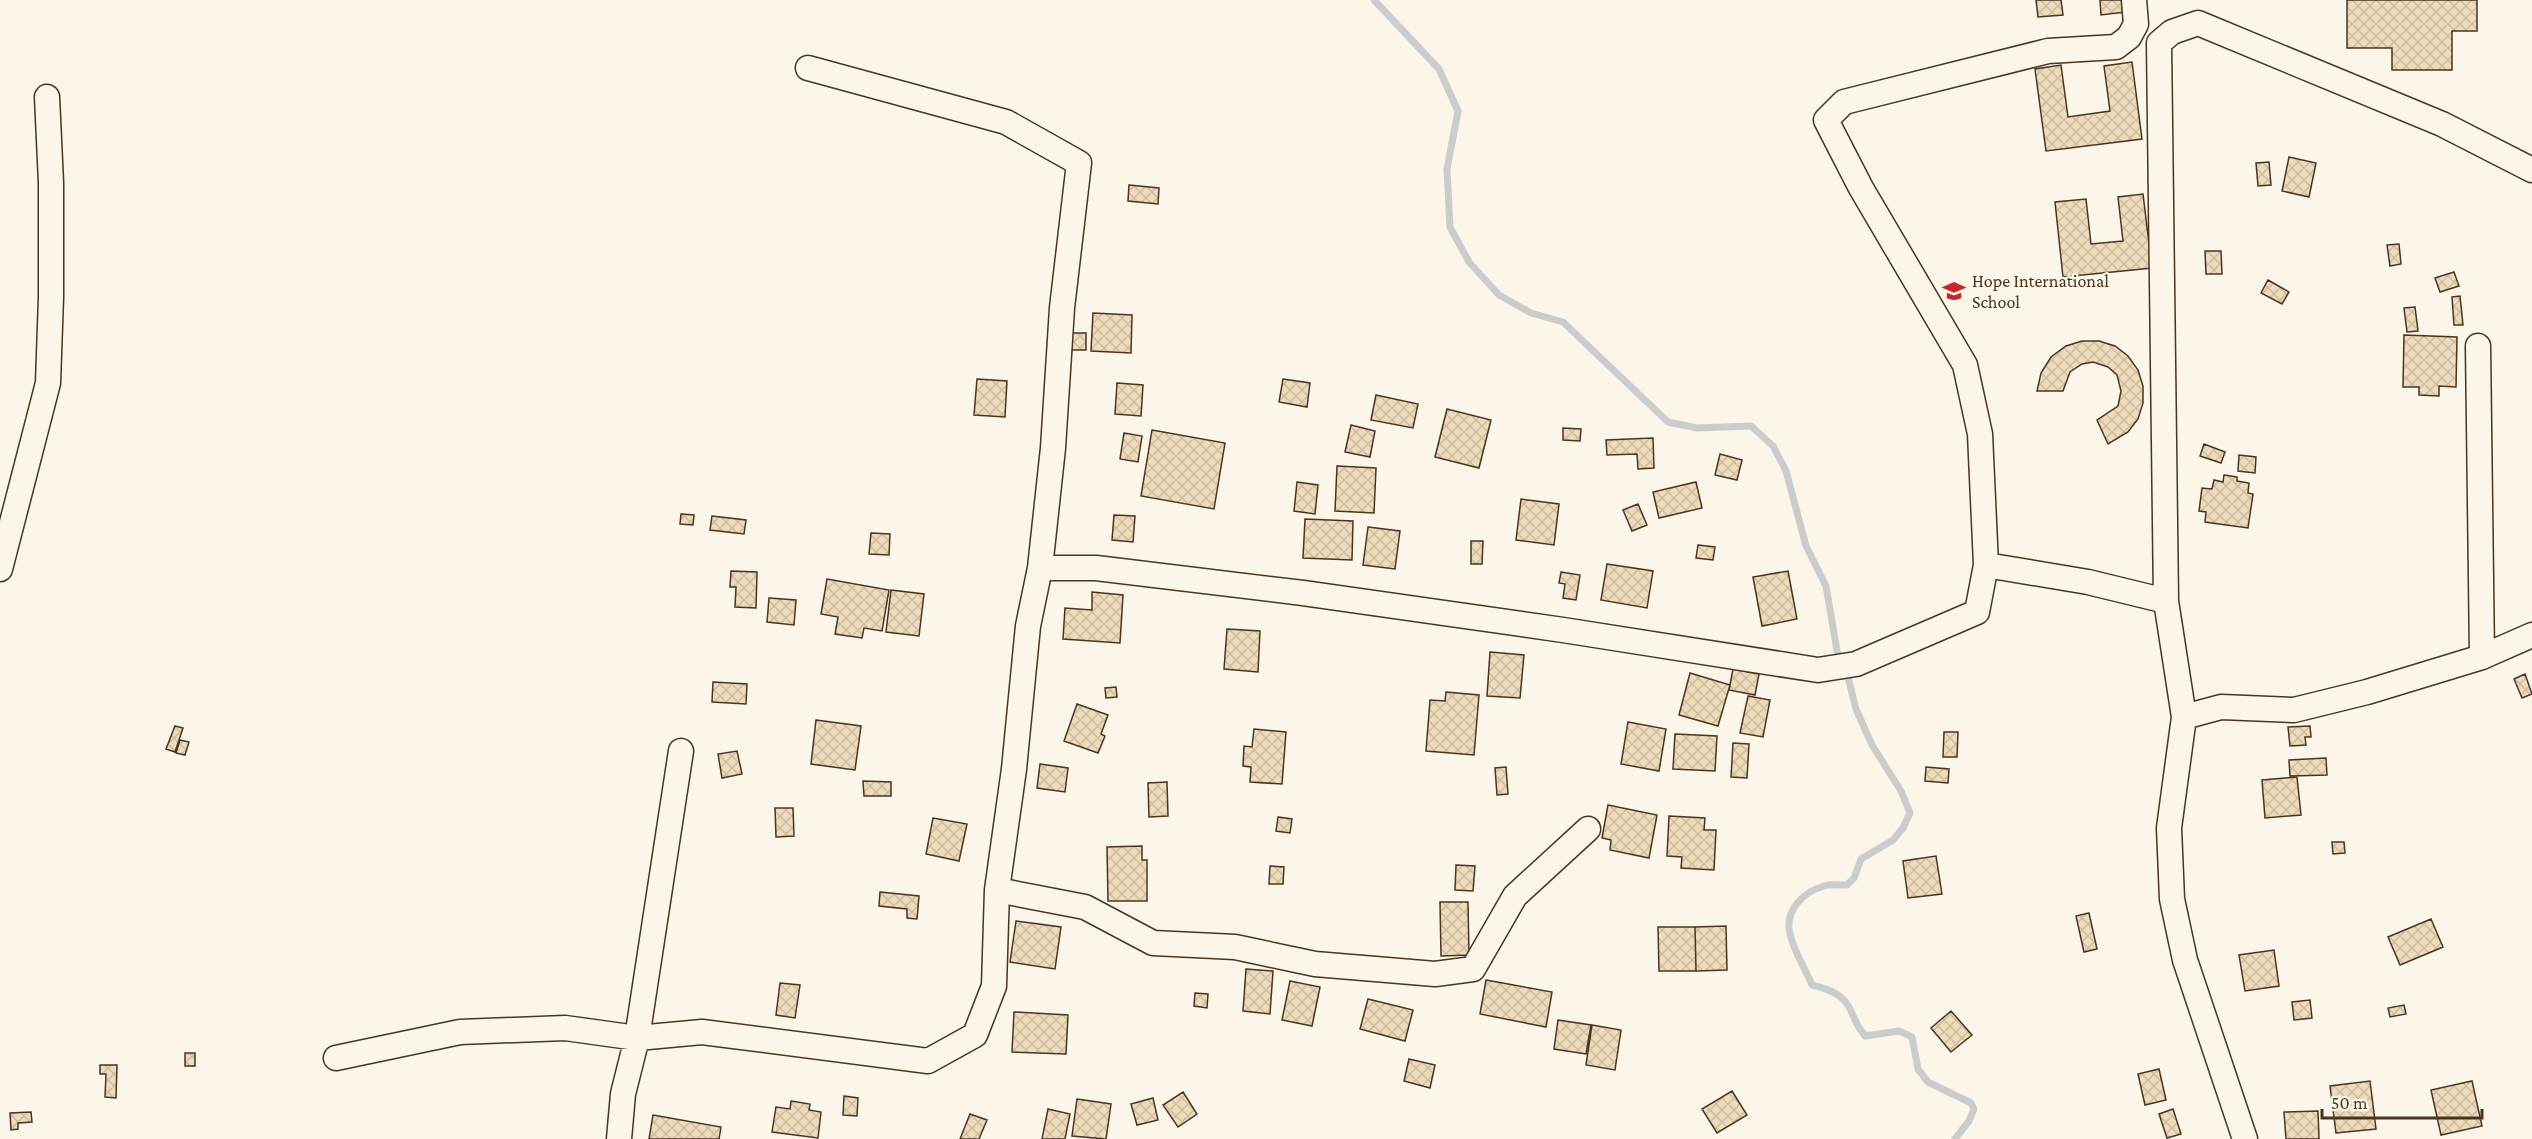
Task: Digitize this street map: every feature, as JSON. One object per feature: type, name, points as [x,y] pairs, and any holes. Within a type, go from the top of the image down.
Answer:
[{"type":"street","points":[[1040,568],[1096,568],[1292,592],[1563,630],[1818,670],[1856,664],[1977,612],[1986,565],[1980,434],[1965,365],[1861,188],[1826,120],[1844,102],[2026,56],[2048,51],[2116,47],[2129,37],[2136,24],[2134,0]]},
{"type":"street","points":[[2245,1139],[2185,960],[2172,899],[2169,828],[2184,717],[2166,601],[2158,43],[2172,32],[2198,23],[2442,124],[2532,170]]},
{"type":"street","points":[[336,1058],[460,1032],[566,1028],[637,1038],[702,1032],[928,1061],[975,1035],[994,986],[997,890],[1014,769],[1028,626],[1040,568],[1053,448],[1062,308],[1079,163],[1006,122],[808,68]]},
{"type":"street","points":[[0,569],[48,382],[51,217],[47,97]]},
{"type":"street","points":[[2478,346],[2482,657]]},
{"type":"street","points":[[1986,565],[2088,582],[2166,601]]},
{"type":"street","points":[[2184,717],[2221,707],[2294,710],[2367,692],[2482,657],[2532,635]]},
{"type":"street","points":[[619,1139],[624,1094],[637,1038],[681,751]]},
{"type":"street","points":[[997,890],[1085,907],[1153,943],[1235,947],[1315,964],[1434,974],[1473,969],[1515,896],[1588,829]]},
{"type":"building","points":[[2036,0],[2061,0],[2063,15],[2038,17]]},
{"type":"building","points":[[2100,0],[2132,0],[2133,11],[2101,15]]},
{"type":"building","points":[[2347,0],[2477,0],[2477,31],[2452,31],[2452,70],[2392,70],[2392,48],[2347,48]]},
{"type":"building","points":[[2132,62],[2142,139],[2046,151],[2035,69],[2061,65],[2068,117],[2110,111],[2104,66]]},
{"type":"building","points":[[2289,157],[2316,163],[2309,197],[2282,191]]},
{"type":"building","points":[[2269,162],[2271,185],[2258,186],[2256,163]]},
{"type":"building","points":[[1129,185],[1159,188],[1158,204],[1128,201]]},
{"type":"building","points":[[2143,194],[2152,268],[2063,277],[2055,202],[2086,199],[2091,244],[2123,241],[2118,197]]},
{"type":"building","points":[[2399,244],[2401,264],[2390,266],[2387,245]]},
{"type":"building","points":[[2205,251],[2221,251],[2222,274],[2206,274]]},
{"type":"building","points":[[2454,272],[2459,286],[2440,292],[2435,278]]},
{"type":"building","points":[[2268,280],[2289,292],[2282,304],[2261,293]]},
{"type":"building","points":[[2460,296],[2463,325],[2454,325],[2452,297]]},
{"type":"building","points":[[2415,307],[2418,331],[2407,332],[2404,308]]},
{"type":"building","points":[[1093,313],[1132,315],[1131,353],[1091,351]]},
{"type":"building","points":[[1071,333],[1086,333],[1086,350],[1071,350]]},
{"type":"building","points":[[2404,335],[2457,337],[2456,387],[2439,386],[2439,396],[2419,395],[2419,387],[2403,387]]},
{"type":"building","points":[[2082,341],[2099,341],[2115,346],[2128,356],[2138,370],[2143,386],[2143,403],[2138,419],[2128,432],[2108,444],[2097,420],[2118,406],[2121,391],[2117,375],[2108,367],[2093,362],[2082,364],[2070,372],[2063,391],[2037,391],[2041,373],[2051,357],[2066,346]]},
{"type":"building","points":[[977,379],[1007,381],[1005,417],[974,415]]},
{"type":"building","points":[[1283,379],[1310,383],[1307,407],[1279,402]]},
{"type":"building","points":[[1117,383],[1143,385],[1141,416],[1115,414]]},
{"type":"building","points":[[1376,395],[1418,404],[1413,428],[1371,420]]},
{"type":"building","points":[[1447,409],[1491,420],[1479,468],[1435,457]]},
{"type":"building","points":[[1351,425],[1375,431],[1370,457],[1345,452]]},
{"type":"building","points":[[1563,428],[1581,429],[1580,441],[1563,440]]},
{"type":"building","points":[[1152,430],[1225,443],[1214,509],[1141,496]]},
{"type":"building","points":[[1124,433],[1142,436],[1138,462],[1120,459]]},
{"type":"building","points":[[1653,438],[1654,468],[1638,469],[1637,454],[1607,455],[1606,440]]},
{"type":"building","points":[[2204,444],[2225,452],[2221,463],[2200,456]]},
{"type":"building","points":[[1720,454],[1742,460],[1737,480],[1715,475]]},
{"type":"building","points":[[2239,455],[2256,457],[2255,473],[2238,471]]},
{"type":"building","points":[[1337,466],[1376,468],[1374,513],[1335,511]]},
{"type":"building","points":[[2224,475],[2237,477],[2237,481],[2249,483],[2248,493],[2253,494],[2248,528],[2205,522],[2206,512],[2199,511],[2202,488],[2212,489],[2214,480],[2223,482]]},
{"type":"building","points":[[1297,482],[1318,485],[1315,514],[1294,511]]},
{"type":"building","points":[[1696,482],[1702,508],[1659,518],[1653,492]]},
{"type":"building","points":[[1521,499],[1559,504],[1554,545],[1516,540]]},
{"type":"building","points":[[1638,504],[1647,525],[1632,531],[1623,510]]},
{"type":"building","points":[[681,514],[694,515],[693,525],[680,524]]},
{"type":"building","points":[[1114,515],[1135,516],[1133,542],[1112,540]]},
{"type":"building","points":[[712,516],[746,520],[744,534],[710,530]]},
{"type":"building","points":[[1305,519],[1353,521],[1352,560],[1303,558]]},
{"type":"building","points":[[1368,527],[1400,531],[1395,569],[1363,565]]},
{"type":"building","points":[[871,533],[890,534],[889,555],[869,554]]},
{"type":"building","points":[[1471,541],[1483,541],[1482,564],[1471,564]]},
{"type":"building","points":[[1698,545],[1715,547],[1713,560],[1696,558]]},
{"type":"building","points":[[1607,564],[1653,571],[1647,608],[1601,600]]},
{"type":"building","points":[[731,571],[757,572],[756,608],[735,607],[736,587],[730,587]]},
{"type":"building","points":[[1788,571],[1797,619],[1762,626],[1753,577]]},
{"type":"building","points":[[1561,572],[1580,575],[1576,600],[1563,598],[1565,584],[1559,583]]},
{"type":"building","points":[[827,579],[889,590],[882,631],[864,628],[862,638],[835,634],[838,617],[821,614]]},
{"type":"building","points":[[891,590],[924,594],[919,636],[886,632]]},
{"type":"building","points":[[1092,592],[1123,595],[1120,643],[1063,639],[1065,608],[1092,610]]},
{"type":"building","points":[[769,598],[796,600],[794,625],[767,622]]},
{"type":"building","points":[[1227,629],[1260,631],[1258,672],[1224,669]]},
{"type":"building","points":[[1490,652],[1524,655],[1520,698],[1487,696]]},
{"type":"building","points":[[1733,669],[1759,674],[1755,695],[1729,690]]},
{"type":"building","points":[[1690,673],[1730,685],[1718,726],[1679,715]]},
{"type":"building","points":[[2525,674],[2532,694],[2522,698],[2514,679]]},
{"type":"building","points":[[713,682],[747,684],[746,704],[712,702]]},
{"type":"building","points":[[1116,687],[1117,697],[1106,698],[1105,688]]},
{"type":"building","points":[[1446,692],[1479,695],[1474,755],[1426,751],[1430,700],[1445,701]]},
{"type":"building","points":[[1748,696],[1770,700],[1763,737],[1740,733]]},
{"type":"building","points":[[1077,704],[1108,715],[1101,734],[1105,736],[1098,753],[1064,741]]},
{"type":"building","points":[[816,720],[861,726],[855,770],[811,764]]},
{"type":"building","points":[[1628,722],[1666,729],[1659,771],[1621,764]]},
{"type":"building","points":[[175,726],[183,728],[175,752],[166,749]]},
{"type":"building","points":[[2310,726],[2311,737],[2305,737],[2306,745],[2290,746],[2288,727]]},
{"type":"building","points":[[1254,729],[1286,732],[1282,784],[1250,782],[1251,767],[1243,766],[1244,746],[1252,747]]},
{"type":"building","points":[[1944,732],[1958,732],[1957,757],[1943,757]]},
{"type":"building","points":[[1675,734],[1717,736],[1715,771],[1673,769]]},
{"type":"building","points":[[180,740],[189,742],[185,755],[176,753]]},
{"type":"building","points":[[1733,743],[1749,744],[1747,778],[1731,777]]},
{"type":"building","points":[[737,751],[742,774],[722,778],[718,754]]},
{"type":"building","points":[[2326,758],[2327,775],[2290,776],[2289,760]]},
{"type":"building","points":[[1040,764],[1068,768],[1065,792],[1037,788]]},
{"type":"building","points":[[1506,767],[1508,794],[1497,795],[1495,768]]},
{"type":"building","points":[[1926,767],[1949,769],[1948,783],[1925,781]]},
{"type":"building","points":[[2297,777],[2301,815],[2265,818],[2262,780]]},
{"type":"building","points":[[863,781],[891,782],[891,796],[864,796]]},
{"type":"building","points":[[1167,782],[1168,816],[1149,817],[1148,783]]},
{"type":"building","points":[[1608,805],[1657,815],[1649,858],[1610,850],[1611,840],[1602,838]]},
{"type":"building","points":[[775,808],[793,808],[794,836],[776,837]]},
{"type":"building","points":[[1669,816],[1705,818],[1704,830],[1716,830],[1714,870],[1681,868],[1682,857],[1667,856]]},
{"type":"building","points":[[1278,817],[1292,819],[1290,833],[1276,831]]},
{"type":"building","points":[[933,818],[967,824],[959,861],[926,854]]},
{"type":"building","points":[[2332,842],[2344,842],[2345,853],[2333,854]]},
{"type":"building","points":[[1142,846],[1142,860],[1147,860],[1147,901],[1108,901],[1107,847]]},
{"type":"building","points":[[1936,856],[1942,894],[1908,898],[1903,861]]},
{"type":"building","points":[[1456,865],[1475,866],[1473,891],[1455,890]]},
{"type":"building","points":[[1270,866],[1284,867],[1283,884],[1269,884]]},
{"type":"building","points":[[880,892],[919,896],[917,919],[907,918],[907,909],[879,906]]},
{"type":"building","points":[[1440,902],[1468,902],[1469,955],[1441,956]]},
{"type":"building","points":[[2089,913],[2097,949],[2084,952],[2076,916]]},
{"type":"building","points":[[2431,919],[2443,947],[2400,965],[2388,937]]},
{"type":"building","points":[[1016,921],[1061,927],[1055,969],[1010,962]]},
{"type":"building","points":[[1726,926],[1727,970],[1696,971],[1695,927]]},
{"type":"building","points":[[1658,927],[1695,927],[1696,971],[1659,971]]},
{"type":"building","points":[[2274,950],[2279,986],[2245,991],[2239,955]]},
{"type":"building","points":[[1246,969],[1273,971],[1270,1014],[1243,1011]]},
{"type":"building","points":[[1486,980],[1552,992],[1546,1027],[1480,1014]]},
{"type":"building","points":[[1290,981],[1320,987],[1312,1026],[1282,1020]]},
{"type":"building","points":[[780,983],[800,985],[795,1018],[776,1015]]},
{"type":"building","points":[[1195,993],[1208,994],[1207,1008],[1194,1006]]},
{"type":"building","points":[[1368,999],[1413,1010],[1405,1041],[1360,1029]]},
{"type":"building","points":[[2310,1000],[2312,1018],[2294,1020],[2292,1002]]},
{"type":"building","points":[[2404,1005],[2406,1014],[2390,1017],[2388,1008]]},
{"type":"building","points":[[1951,1011],[1972,1035],[1951,1052],[1931,1028]]},
{"type":"building","points":[[1014,1012],[1068,1015],[1066,1054],[1012,1052]]},
{"type":"building","points":[[1558,1020],[1591,1025],[1586,1054],[1554,1049]]},
{"type":"building","points":[[1592,1025],[1621,1030],[1615,1070],[1586,1065]]},
{"type":"building","points":[[185,1053],[195,1053],[195,1066],[185,1066]]},
{"type":"building","points":[[1409,1059],[1435,1065],[1430,1088],[1404,1081]]},
{"type":"building","points":[[100,1065],[117,1065],[116,1098],[105,1097],[106,1074],[100,1074]]},
{"type":"building","points":[[2159,1069],[2166,1100],[2145,1105],[2138,1074]]},
{"type":"building","points":[[2370,1081],[2376,1129],[2336,1133],[2330,1086]]},
{"type":"building","points":[[2472,1081],[2482,1126],[2441,1135],[2431,1090]]},
{"type":"building","points":[[1732,1091],[1747,1115],[1717,1133],[1702,1109]]},
{"type":"building","points":[[1183,1092],[1197,1114],[1178,1127],[1163,1105]]},
{"type":"building","points":[[844,1096],[858,1098],[857,1116],[843,1115]]},
{"type":"building","points":[[1153,1098],[1158,1120],[1137,1125],[1131,1104]]},
{"type":"building","points":[[1077,1099],[1111,1104],[1106,1139],[1072,1136]]},
{"type":"building","points":[[791,1101],[810,1104],[809,1110],[821,1112],[818,1138],[772,1132],[776,1107],[790,1109]]},
{"type":"building","points":[[1048,1109],[1070,1114],[1065,1139],[1042,1139]]},
{"type":"building","points":[[2173,1109],[2181,1134],[2167,1138],[2159,1114]]},
{"type":"building","points":[[2318,1111],[2319,1139],[2286,1139],[2284,1112]]},
{"type":"building","points":[[31,1112],[32,1122],[18,1123],[18,1129],[11,1130],[10,1113]]},
{"type":"building","points":[[970,1114],[987,1120],[979,1139],[960,1139]]},
{"type":"building","points":[[653,1115],[721,1127],[719,1139],[649,1139]]},
{"type":"waterway","points":[[1374,0],[1439,69],[1458,111],[1447,169],[1450,227],[1469,262],[1499,295],[1531,313],[1563,322],[1668,422],[1697,428],[1751,426],[1773,446],[1786,471],[1806,546],[1826,586],[1837,651],[1848,677],[1856,709],[1872,745],[1901,791],[1910,813],[1903,828],[1893,840],[1861,859],[1854,878],[1847,885],[1824,886],[1802,898],[1790,918],[1790,934],[1812,985],[1840,996],[1848,1005],[1865,1036],[1899,1031],[1912,1037],[1918,1069],[1928,1082],[1971,1103],[1974,1109],[1969,1121],[1955,1139]]},
{"type":"place","name":"Hope International School","points":[[1954,291]]}]
